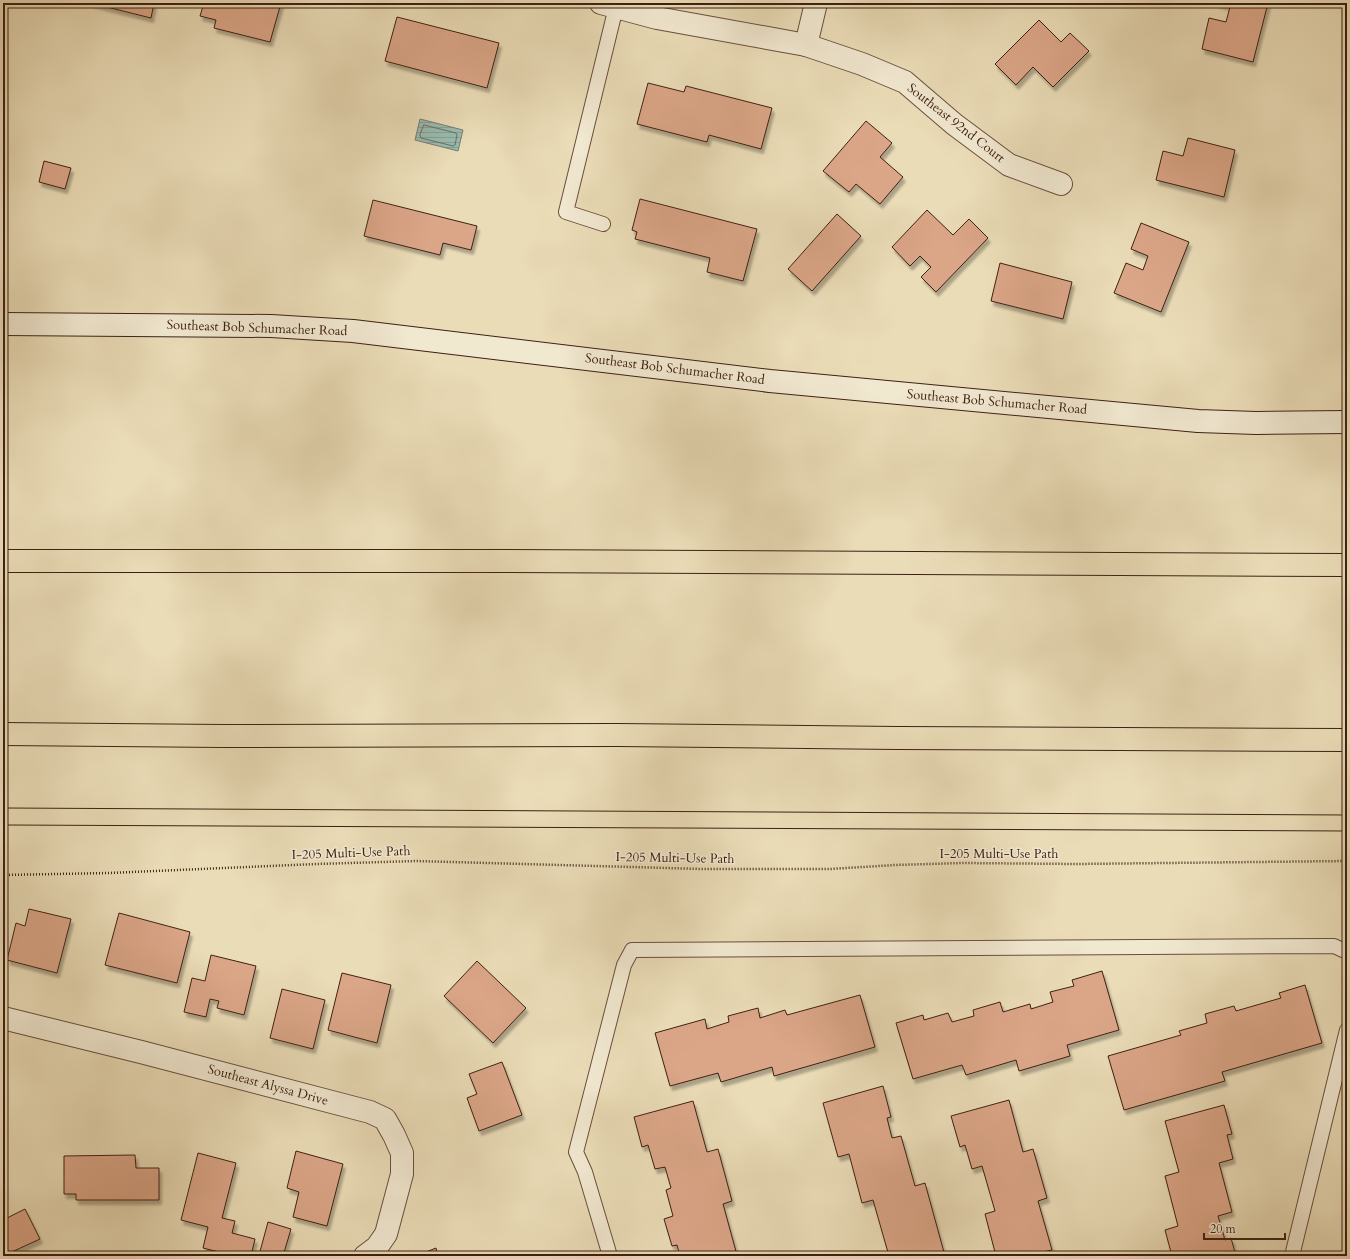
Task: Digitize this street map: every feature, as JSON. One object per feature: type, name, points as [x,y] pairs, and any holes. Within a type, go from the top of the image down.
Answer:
[{"type":"highway","points":[[3,561],[495,561],[1347,565]]},
{"type":"highway","points":[[3,734],[215,736],[618,735],[1347,740]]},
{"type":"main road","points":[[806,45],[816,3]]},
{"type":"main road","name":"Southeast 92nd Court","points":[[609,5],[657,18],[806,45],[862,64],[905,82],[954,124],[1009,166],[1061,184]]},
{"type":"main road","name":"Southeast Bob Schumacher Road","points":[[3,324],[313,328],[354,331],[770,381],[1198,421],[1256,423],[1347,422]]},
{"type":"main road","name":"Southeast Alyssa Drive","points":[[3,1018],[141,1052],[370,1112],[385,1119],[402,1153],[402,1174],[386,1234],[377,1247],[365,1256]]},
{"type":"lane","points":[[603,224],[566,212],[609,5]]},
{"type":"lane","points":[[610,1256],[585,1172],[576,1152],[624,965],[632,950],[1334,946],[1347,952]]},
{"type":"lane","points":[[1292,1256],[1347,1030]]},
{"type":"path","name":"I-205 Multi-Use Path","points":[[3,875],[117,873],[416,861],[595,867],[756,869],[963,863],[1076,864],[1347,861]]},
{"type":"water","points":[[420,119],[463,130],[458,151],[415,140]]},
{"type":"building","points":[[91,3],[154,3],[151,18]]},
{"type":"building","points":[[204,3],[281,3],[270,42],[214,28],[216,20],[200,16]]},
{"type":"building","points":[[1216,3],[1268,3],[1253,62],[1202,49],[1209,18],[1226,22],[1230,7]]},
{"type":"building","points":[[397,17],[499,43],[487,88],[385,61]]},
{"type":"building","points":[[1039,20],[1061,42],[1070,33],[1089,51],[1053,87],[1033,67],[1016,85],[995,64]]},
{"type":"building","points":[[648,83],[684,92],[686,86],[772,108],[761,149],[709,135],[707,142],[637,124]]},
{"type":"building","points":[[866,121],[892,143],[880,157],[903,177],[880,204],[856,184],[849,192],[823,171]]},
{"type":"building","points":[[1188,138],[1235,150],[1224,197],[1156,180],[1163,151],[1183,156]]},
{"type":"building","points":[[44,161],[71,168],[65,189],[39,182]]},
{"type":"building","points":[[640,199],[757,229],[743,281],[707,272],[710,258],[635,239],[637,232],[632,230]]},
{"type":"building","points":[[373,200],[477,226],[471,250],[443,243],[440,255],[364,236]]},
{"type":"building","points":[[927,210],[953,235],[969,219],[988,238],[936,292],[921,277],[931,267],[920,256],[910,266],[892,247]]},
{"type":"building","points":[[837,214],[861,236],[812,291],[788,269]]},
{"type":"building","points":[[1141,223],[1189,242],[1161,312],[1114,293],[1126,263],[1143,270],[1148,256],[1131,249]]},
{"type":"building","points":[[1000,263],[1072,282],[1063,319],[991,301]]},
{"type":"building","points":[[29,909],[71,919],[57,973],[7,960],[16,923],[25,926]]},
{"type":"building","points":[[119,913],[190,932],[177,983],[105,965]]},
{"type":"building","points":[[211,955],[256,966],[244,1015],[217,1008],[219,1001],[210,999],[206,1017],[184,1012],[192,978],[205,981]]},
{"type":"building","points":[[477,961],[526,1008],[493,1043],[444,996]]},
{"type":"building","points":[[1102,971],[1119,1030],[1067,1045],[1070,1056],[1019,1071],[1016,1060],[966,1075],[962,1065],[913,1079],[896,1023],[923,1015],[924,1020],[948,1013],[952,1022],[974,1016],[973,1010],[1000,1002],[1003,1012],[1030,1004],[1031,1009],[1053,1002],[1050,992],[1074,986],[1072,980]]},
{"type":"building","points":[[342,973],[391,985],[377,1043],[328,1030]]},
{"type":"building","points":[[1305,985],[1322,1043],[1222,1072],[1225,1081],[1124,1110],[1108,1056],[1181,1035],[1179,1031],[1207,1023],[1205,1014],[1234,1006],[1236,1011],[1281,998],[1279,993]]},
{"type":"building","points":[[282,989],[325,1000],[313,1049],[270,1038]]},
{"type":"building","points":[[860,995],[875,1047],[774,1076],[772,1067],[721,1082],[718,1073],[670,1086],[655,1033],[705,1019],[707,1029],[729,1022],[728,1016],[758,1008],[760,1018],[785,1010],[787,1015]]},
{"type":"building","points":[[502,1062],[522,1115],[479,1131],[467,1098],[477,1094],[469,1074]]},
{"type":"building","points":[[883,1086],[891,1117],[887,1118],[892,1138],[901,1136],[915,1186],[925,1183],[945,1256],[889,1256],[873,1200],[862,1203],[849,1154],[838,1157],[823,1103]]},
{"type":"building","points":[[1009,1100],[1023,1152],[1033,1149],[1047,1198],[1038,1201],[1052,1250],[1043,1252],[1044,1256],[996,1256],[985,1214],[995,1211],[982,1166],[972,1169],[965,1145],[960,1147],[951,1116]]},
{"type":"building","points":[[693,1101],[707,1152],[718,1149],[732,1201],[723,1204],[737,1255],[680,1256],[677,1245],[672,1246],[664,1219],[673,1216],[666,1190],[671,1188],[665,1167],[655,1169],[648,1145],[642,1147],[634,1117]]},
{"type":"building","points":[[1224,1105],[1232,1134],[1227,1135],[1233,1159],[1219,1163],[1232,1212],[1218,1216],[1225,1240],[1231,1238],[1236,1256],[1172,1256],[1165,1230],[1178,1226],[1165,1176],[1179,1172],[1165,1121]]},
{"type":"building","points":[[296,1151],[343,1164],[327,1226],[293,1217],[299,1192],[287,1188]]},
{"type":"building","points":[[198,1153],[236,1163],[222,1218],[235,1221],[232,1233],[255,1239],[251,1256],[235,1256],[203,1248],[208,1227],[181,1220]]},
{"type":"building","points":[[135,1155],[136,1168],[159,1168],[159,1200],[76,1200],[76,1194],[64,1194],[64,1156]]},
{"type":"building","points":[[25,1209],[40,1239],[3,1256],[3,1220]]},
{"type":"building","points":[[268,1222],[291,1229],[283,1256],[259,1255]]},
{"type":"building","points":[[436,1248],[438,1256],[416,1256]]},
{"type":"tram line","points":[[3,808],[1347,815]]},
{"type":"tram line","points":[[3,825],[1347,831]]}]
